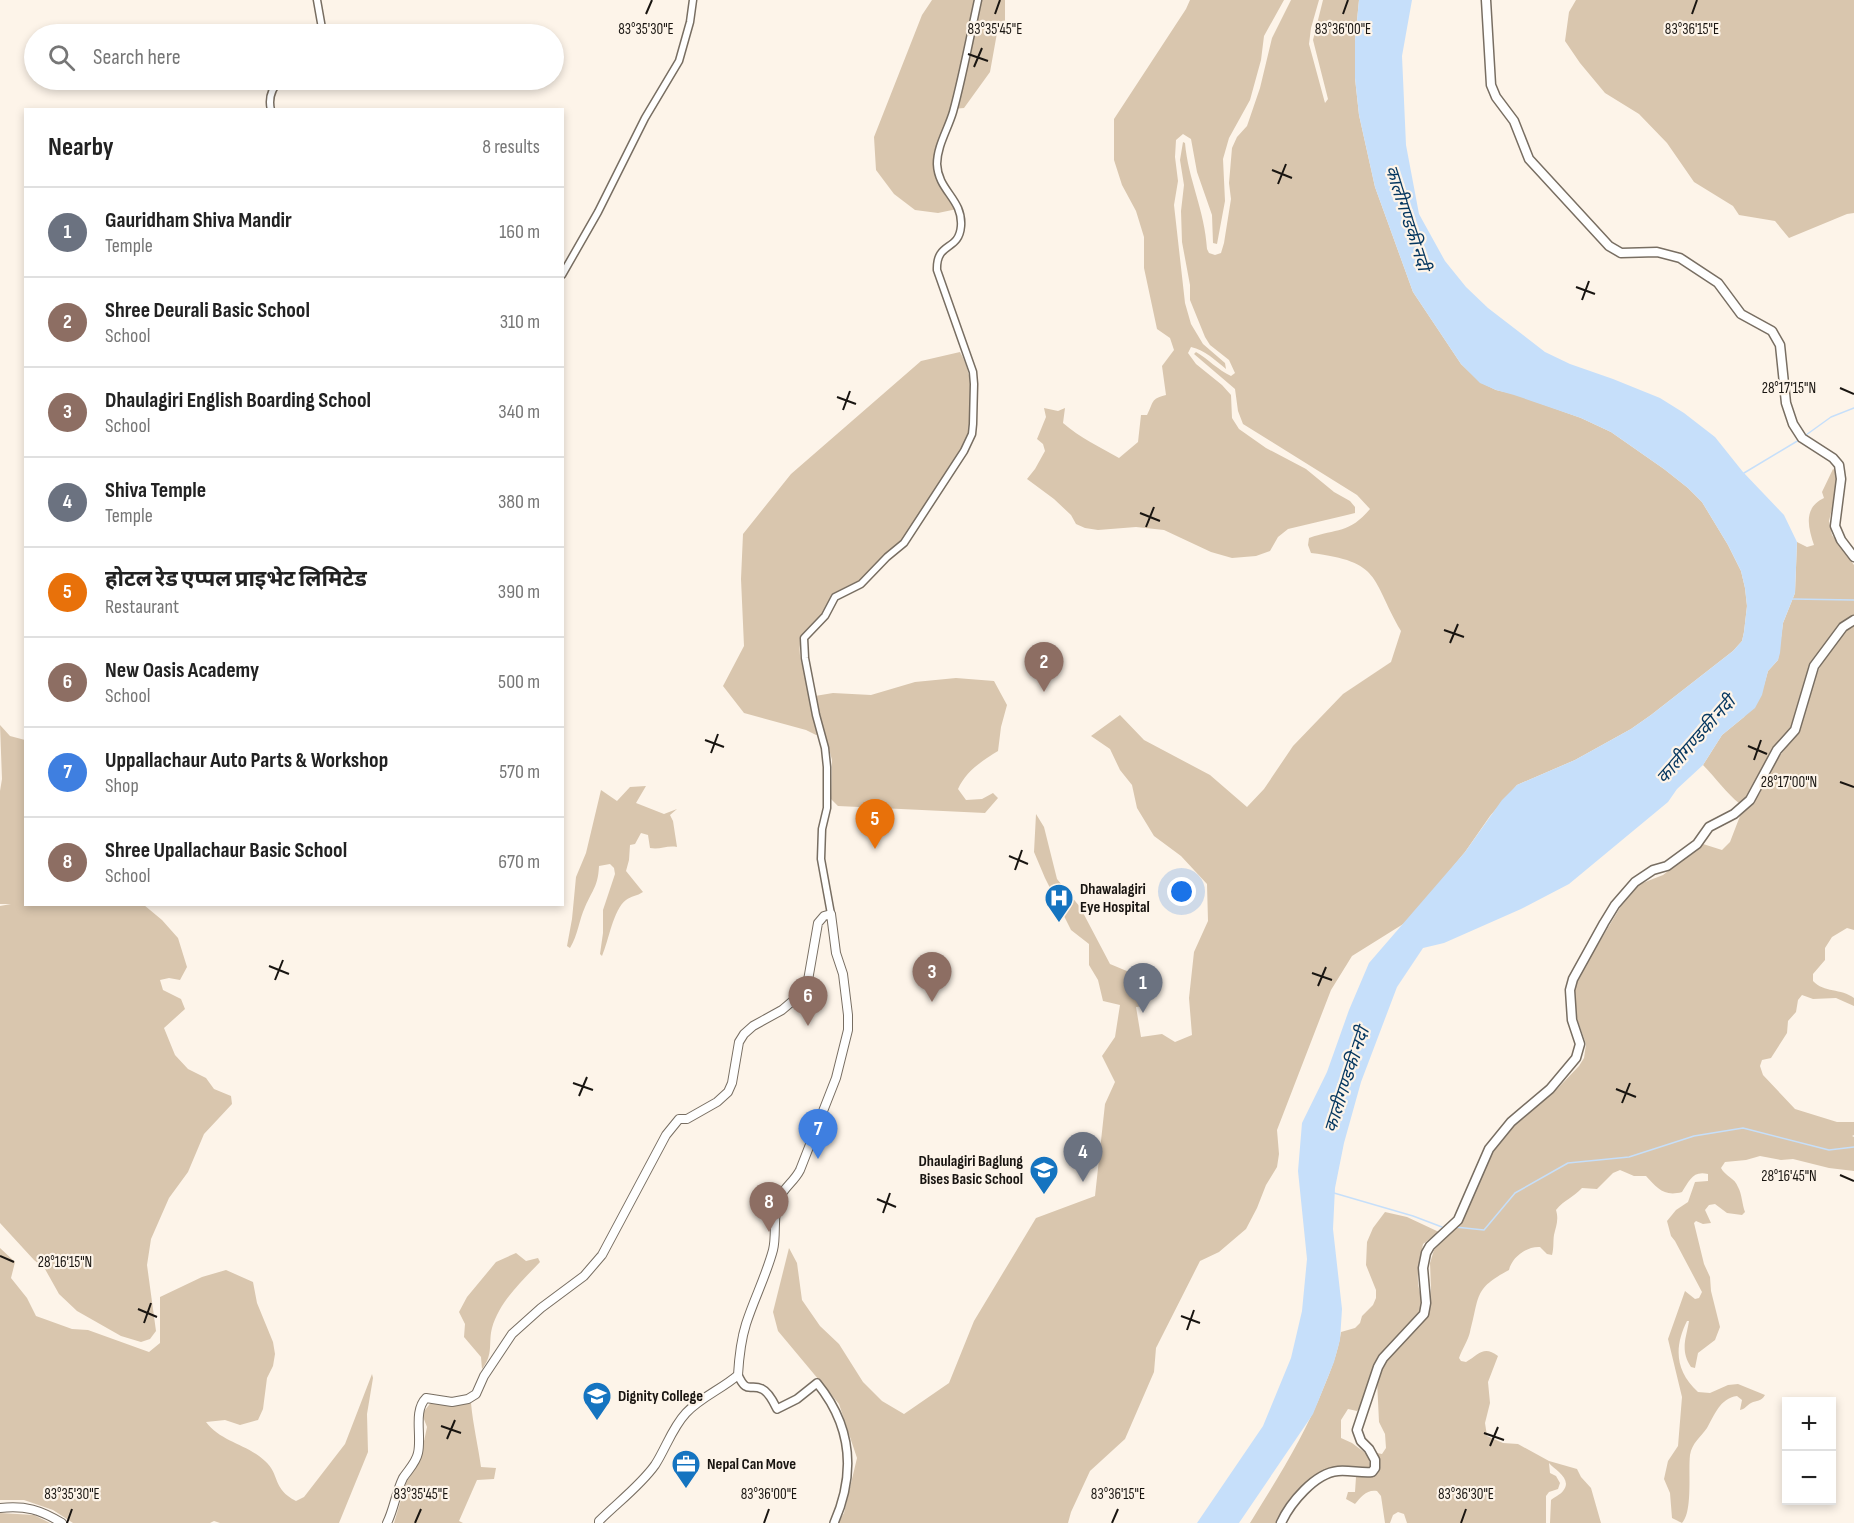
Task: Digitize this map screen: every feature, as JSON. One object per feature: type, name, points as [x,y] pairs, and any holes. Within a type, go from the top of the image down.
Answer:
[{"type":"highway","points":[[1486,0],[1491,85],[1496,97],[1514,121],[1529,159],[1609,246],[1621,253],[1657,252],[1670,254],[1687,261],[1724,290],[1741,314],[1767,327],[1775,335],[1780,345],[1786,403],[1793,424],[1802,438],[1833,458],[1839,465],[1841,479],[1835,526],[1841,540],[1854,557]]},
{"type":"highway","points":[[1281,1523],[1288,1508],[1305,1489],[1333,1472],[1341,1470],[1372,1472],[1375,1468],[1373,1454],[1361,1441],[1357,1430],[1378,1367],[1383,1358],[1424,1314],[1426,1303],[1423,1268],[1426,1253],[1430,1246],[1458,1220],[1489,1149],[1511,1122],[1550,1089],[1576,1058],[1580,1044],[1572,1020],[1570,990],[1573,979],[1615,905],[1635,882],[1653,870],[1667,866],[1697,844],[1709,827],[1734,814],[1750,800],[1777,750],[1795,730],[1814,666],[1843,627],[1854,621]]},
{"type":"main road","points":[[387,1523],[403,1478],[417,1457],[419,1411],[422,1402],[426,1398],[452,1402],[476,1394],[484,1376],[512,1335],[541,1308],[584,1276],[602,1255],[649,1165],[673,1125],[679,1119],[687,1119],[717,1102],[728,1092],[732,1083],[739,1042],[744,1034],[753,1026],[782,1010],[807,986],[818,924],[824,916],[831,914],[836,953],[843,974],[848,1030],[836,1078],[800,1170],[793,1182],[785,1187],[777,1204],[773,1248],[744,1333],[738,1375],[741,1382],[749,1388],[765,1390],[777,1409],[797,1399],[817,1383],[828,1397],[840,1419],[846,1443],[845,1491],[834,1523]]},
{"type":"main road","points":[[599,1523],[655,1464],[676,1425],[686,1413],[738,1375]]},
{"type":"main road","points":[[0,1508],[23,1506],[35,1509],[62,1523]]},
{"type":"street","points":[[317,0],[321,24]]},
{"type":"street","points":[[564,272],[598,212],[645,118],[679,61],[690,22],[693,0]]},
{"type":"street","points":[[831,914],[821,859],[822,829],[827,808],[827,767],[805,658],[804,638],[829,611],[835,597],[869,578],[887,557],[904,543],[964,451],[972,434],[973,372],[937,270],[936,259],[939,253],[954,244],[960,234],[961,214],[958,206],[939,181],[937,161],[954,105],[978,0]]},
{"type":"street","points":[[271,108],[273,90]]},
{"type":"shaded area","points":[[932,0],[1005,0],[1005,20],[997,33],[990,72],[964,108],[952,109],[937,149],[935,161],[939,184],[957,209],[938,213],[915,210],[894,194],[876,170],[874,137],[922,15]]},
{"type":"shaded area","points":[[1190,0],[1284,0],[1264,36],[1261,60],[1250,100],[1229,138],[1223,159],[1225,201],[1217,244],[1213,243],[1212,215],[1197,172],[1191,139],[1183,134],[1176,140],[1175,157],[1178,181],[1174,205],[1185,303],[1191,324],[1203,344],[1225,363],[1226,369],[1201,350],[1191,347],[1188,353],[1196,364],[1231,395],[1232,418],[1239,429],[1266,448],[1306,469],[1355,507],[1355,513],[1288,529],[1278,537],[1270,551],[1256,556],[1232,558],[1211,552],[1164,530],[1136,527],[1098,530],[1085,528],[1076,524],[1071,515],[1054,499],[1027,479],[1045,451],[1043,444],[1037,439],[1046,417],[1044,408],[1058,411],[1065,408],[1063,423],[1083,438],[1119,458],[1138,442],[1141,415],[1147,415],[1155,400],[1166,395],[1162,366],[1174,350],[1170,338],[1157,329],[1144,268],[1144,237],[1136,211],[1122,185],[1114,160],[1114,119]]},
{"type":"shaded area","points":[[1291,0],[1319,0],[1309,44],[1325,103],[1328,99],[1313,40],[1323,0],[1359,0],[1355,41],[1355,78],[1359,115],[1375,187],[1413,292],[1461,364],[1480,382],[1496,390],[1514,394],[1581,418],[1611,432],[1688,488],[1702,502],[1741,571],[1747,606],[1742,641],[1733,651],[1631,729],[1575,760],[1517,785],[1408,921],[1352,956],[1331,990],[1277,1130],[1279,1154],[1277,1167],[1266,1185],[1257,1208],[1246,1229],[1219,1252],[1200,1261],[1156,1348],[1154,1372],[1125,1439],[1090,1471],[1068,1523],[838,1523],[844,1513],[857,1458],[839,1404],[778,1331],[773,1312],[789,1248],[797,1263],[802,1300],[820,1326],[839,1344],[863,1382],[882,1401],[904,1414],[949,1383],[974,1321],[1036,1218],[1095,1196],[1105,1104],[1115,1082],[1102,1056],[1115,1037],[1120,1005],[1103,1001],[1098,980],[1089,965],[1089,944],[1071,930],[1045,878],[1034,852],[1036,814],[1044,827],[1057,879],[1080,907],[1110,964],[1134,974],[1146,993],[1146,1006],[1136,1007],[1141,1037],[1162,1034],[1175,1042],[1192,1035],[1189,998],[1194,952],[1208,921],[1207,884],[1181,856],[1154,836],[1137,808],[1132,785],[1120,770],[1110,749],[1091,736],[1120,715],[1144,740],[1210,775],[1247,807],[1264,789],[1293,746],[1343,694],[1391,662],[1401,631],[1378,585],[1363,567],[1351,561],[1311,553],[1308,545],[1309,538],[1349,527],[1370,509],[1357,495],[1243,424],[1238,411],[1235,389],[1194,354],[1196,352],[1231,376],[1235,373],[1229,360],[1210,345],[1205,337],[1190,300],[1190,285],[1182,242],[1181,211],[1184,185],[1180,160],[1183,142],[1203,221],[1207,249],[1209,253],[1215,255],[1221,253],[1224,243],[1231,199],[1229,183],[1232,148],[1237,137],[1247,126],[1260,88],[1272,38]]},
{"type":"shaded area","points":[[1576,0],[1854,0],[1854,213],[1789,238],[1775,221],[1739,215],[1733,206],[1694,182],[1667,143],[1639,114],[1605,93],[1565,41],[1569,12]]},
{"type":"shaded area","points":[[960,352],[965,361],[972,395],[970,431],[964,448],[949,467],[899,545],[865,579],[836,593],[825,613],[801,640],[801,660],[809,685],[812,712],[819,734],[744,713],[723,686],[744,646],[741,579],[743,534],[791,474],[921,361]]},
{"type":"shaded area","points":[[1833,469],[1837,471],[1837,488],[1829,521],[1832,535],[1854,565],[1854,618],[1834,634],[1797,708],[1796,721],[1762,769],[1753,794],[1740,804],[1703,765],[1722,735],[1744,717],[1764,685],[1768,671],[1778,660],[1783,623],[1795,593],[1797,542],[1807,547],[1814,545],[1809,525],[1810,513],[1817,502],[1824,498],[1822,492]]},
{"type":"shaded area","points":[[1854,625],[1854,930],[1847,928],[1832,937],[1825,948],[1825,960],[1813,974],[1813,981],[1817,985],[1854,998],[1854,1006],[1836,998],[1813,999],[1802,995],[1798,1000],[1796,1012],[1788,1021],[1787,1033],[1771,1058],[1762,1060],[1760,1066],[1763,1075],[1795,1109],[1837,1122],[1854,1122],[1854,1135],[1852,1136],[1854,1137],[1854,1171],[1829,1168],[1793,1159],[1781,1160],[1760,1156],[1725,1162],[1721,1168],[1737,1184],[1745,1212],[1742,1215],[1727,1213],[1715,1204],[1709,1205],[1705,1210],[1711,1223],[1703,1224],[1696,1221],[1694,1223],[1704,1264],[1710,1277],[1720,1327],[1715,1340],[1698,1353],[1695,1368],[1691,1367],[1685,1350],[1689,1321],[1687,1321],[1680,1340],[1681,1367],[1690,1384],[1698,1392],[1710,1393],[1728,1385],[1738,1384],[1765,1395],[1742,1410],[1740,1410],[1742,1400],[1737,1396],[1726,1400],[1718,1408],[1691,1451],[1688,1510],[1682,1523],[1672,1518],[1670,1493],[1664,1479],[1668,1461],[1678,1446],[1682,1397],[1668,1339],[1685,1291],[1695,1299],[1699,1298],[1702,1292],[1671,1236],[1667,1221],[1676,1210],[1688,1202],[1695,1182],[1708,1181],[1708,1174],[1695,1175],[1682,1192],[1670,1193],[1657,1188],[1646,1176],[1634,1176],[1620,1170],[1613,1173],[1597,1189],[1582,1188],[1556,1210],[1557,1220],[1552,1255],[1547,1254],[1540,1247],[1525,1250],[1513,1261],[1509,1270],[1483,1288],[1469,1335],[1459,1358],[1466,1362],[1485,1351],[1498,1356],[1488,1382],[1490,1403],[1485,1423],[1487,1436],[1503,1443],[1518,1444],[1549,1461],[1577,1469],[1591,1488],[1601,1523],[1550,1523],[1551,1500],[1563,1491],[1566,1483],[1562,1475],[1549,1463],[1550,1473],[1556,1476],[1560,1483],[1558,1489],[1549,1492],[1546,1496],[1546,1523],[1407,1523],[1404,1514],[1398,1512],[1393,1515],[1390,1523],[1385,1523],[1381,1496],[1377,1491],[1367,1492],[1355,1504],[1346,1499],[1348,1492],[1355,1492],[1356,1477],[1374,1476],[1379,1465],[1377,1453],[1382,1454],[1386,1448],[1385,1434],[1379,1422],[1377,1380],[1380,1368],[1387,1357],[1427,1316],[1431,1289],[1430,1263],[1434,1250],[1464,1218],[1493,1152],[1513,1127],[1558,1088],[1584,1058],[1586,1044],[1572,1004],[1576,981],[1621,906],[1640,884],[1663,875],[1703,844],[1722,850],[1730,842],[1740,816],[1760,793],[1768,771],[1799,731],[1822,662],[1841,635]]},
{"type":"shaded area","points":[[956,678],[994,681],[1007,705],[998,751],[970,772],[958,789],[966,800],[982,799],[993,793],[998,798],[985,813],[838,806],[831,799],[832,760],[815,696],[833,693],[871,695],[915,682]]},
{"type":"shaded area","points":[[0,725],[10,736],[24,740],[24,906],[145,906],[162,920],[178,938],[187,967],[180,980],[169,978],[160,980],[163,990],[181,999],[185,1009],[164,1028],[175,1055],[188,1069],[206,1078],[214,1089],[231,1096],[232,1104],[204,1134],[188,1172],[169,1198],[151,1239],[147,1265],[156,1331],[150,1339],[141,1342],[121,1336],[77,1311],[59,1294],[45,1269],[0,1223],[0,906],[11,904],[0,904],[0,791],[2,779]]},
{"type":"shaded area","points":[[646,786],[636,803],[664,814],[677,809],[670,815],[677,847],[650,848],[648,835],[641,833],[635,844],[630,845],[626,871],[643,892],[628,899],[618,911],[602,956],[600,954],[603,910],[615,874],[610,864],[599,866],[596,883],[570,948],[567,946],[576,877],[586,853],[601,790],[617,801],[630,787]]},
{"type":"shaded area","points":[[1385,1212],[1407,1217],[1439,1232],[1423,1244],[1418,1277],[1422,1301],[1421,1314],[1376,1362],[1363,1404],[1357,1411],[1348,1409],[1341,1420],[1341,1438],[1368,1455],[1371,1469],[1338,1469],[1305,1486],[1287,1502],[1278,1523],[1250,1523],[1290,1458],[1316,1407],[1338,1347],[1341,1332],[1355,1328],[1362,1316],[1373,1305],[1376,1290],[1366,1265],[1367,1242],[1373,1228]]},
{"type":"shaded area","points":[[0,1248],[15,1262],[11,1278],[27,1298],[36,1316],[72,1329],[88,1330],[149,1352],[160,1343],[160,1297],[202,1277],[226,1270],[253,1282],[257,1303],[273,1342],[275,1354],[273,1366],[267,1378],[263,1409],[258,1420],[240,1425],[225,1420],[206,1422],[219,1434],[265,1461],[273,1471],[283,1492],[296,1501],[304,1497],[345,1444],[372,1374],[367,1414],[368,1452],[339,1523],[220,1523],[214,1521],[210,1523],[73,1523],[53,1510],[24,1500],[0,1500]]},
{"type":"shaded area","points":[[516,1253],[526,1261],[538,1258],[540,1262],[512,1292],[495,1318],[488,1358],[482,1369],[481,1357],[464,1337],[465,1324],[459,1312],[467,1297],[496,1262]]},
{"type":"shaded area","points":[[432,1401],[448,1406],[471,1403],[481,1467],[496,1468],[494,1479],[477,1480],[459,1521],[463,1523],[394,1523],[406,1483],[420,1460],[427,1427],[422,1414]]},
{"type":"shaded area","points":[[0,1513],[34,1515],[50,1523],[0,1523]]},
{"type":"water","name":"कालीगण्डकी नदी","points":[[1359,0],[1412,0],[1402,56],[1406,145],[1419,214],[1445,261],[1466,287],[1488,308],[1545,352],[1570,364],[1660,398],[1715,437],[1743,472],[1784,515],[1797,542],[1795,593],[1783,623],[1778,660],[1768,671],[1762,695],[1755,708],[1722,735],[1703,765],[1677,789],[1668,802],[1569,884],[1521,909],[1444,943],[1423,948],[1397,987],[1361,1082],[1344,1143],[1335,1188],[1333,1229],[1342,1309],[1340,1340],[1334,1362],[1313,1414],[1239,1523],[1197,1523],[1263,1426],[1291,1358],[1302,1311],[1307,1259],[1298,1171],[1302,1123],[1327,1072],[1369,963],[1465,852],[1502,800],[1517,785],[1575,760],[1631,729],[1651,715],[1733,651],[1742,641],[1747,606],[1741,571],[1728,545],[1702,502],[1688,488],[1611,432],[1581,418],[1480,383],[1461,364],[1413,292],[1375,187],[1359,115],[1355,78],[1355,41]]},
{"type":"waterway","points":[[1806,435],[1831,417],[1854,408]]},
{"type":"waterway","points":[[1744,473],[1799,440]]},
{"type":"waterway","points":[[1792,599],[1854,600]]},
{"type":"waterway","points":[[1455,1227],[1484,1230],[1515,1193],[1568,1163],[1629,1157],[1694,1136],[1743,1128],[1829,1150],[1854,1147]]},
{"type":"waterway","points":[[1334,1193],[1442,1227]]},
{"type":"place","name":"Shree Deurali Basic School","points":[[1044,692]]},
{"type":"place","name":"होटल रेड एप्पल प्राइभेट लिमिटेड","points":[[875,849]]},
{"type":"place","name":"Dhawalagiri Eye Hospital","points":[[1059,924]]},
{"type":"place","name":"Dhaulagiri English Boarding School","points":[[932,1002]]},
{"type":"place","name":"Gauridham Shiva Mandir","points":[[1143,1013]]},
{"type":"place","name":"New Oasis Academy","points":[[808,1026]]},
{"type":"place","name":"Uppallachaur Auto Parts & Workshop","points":[[818,1159]]},
{"type":"place","name":"Shiva Temple","points":[[1083,1182]]},
{"type":"place","name":"Dhaulagiri Baglung Bises Basic School","points":[[1044,1196]]},
{"type":"place","name":"Shree Upallachaur Basic School","points":[[769,1232]]},
{"type":"place","name":"Dignity College","points":[[597,1422]]},
{"type":"place","name":"Nepal Can Move","points":[[686,1490]]}]
